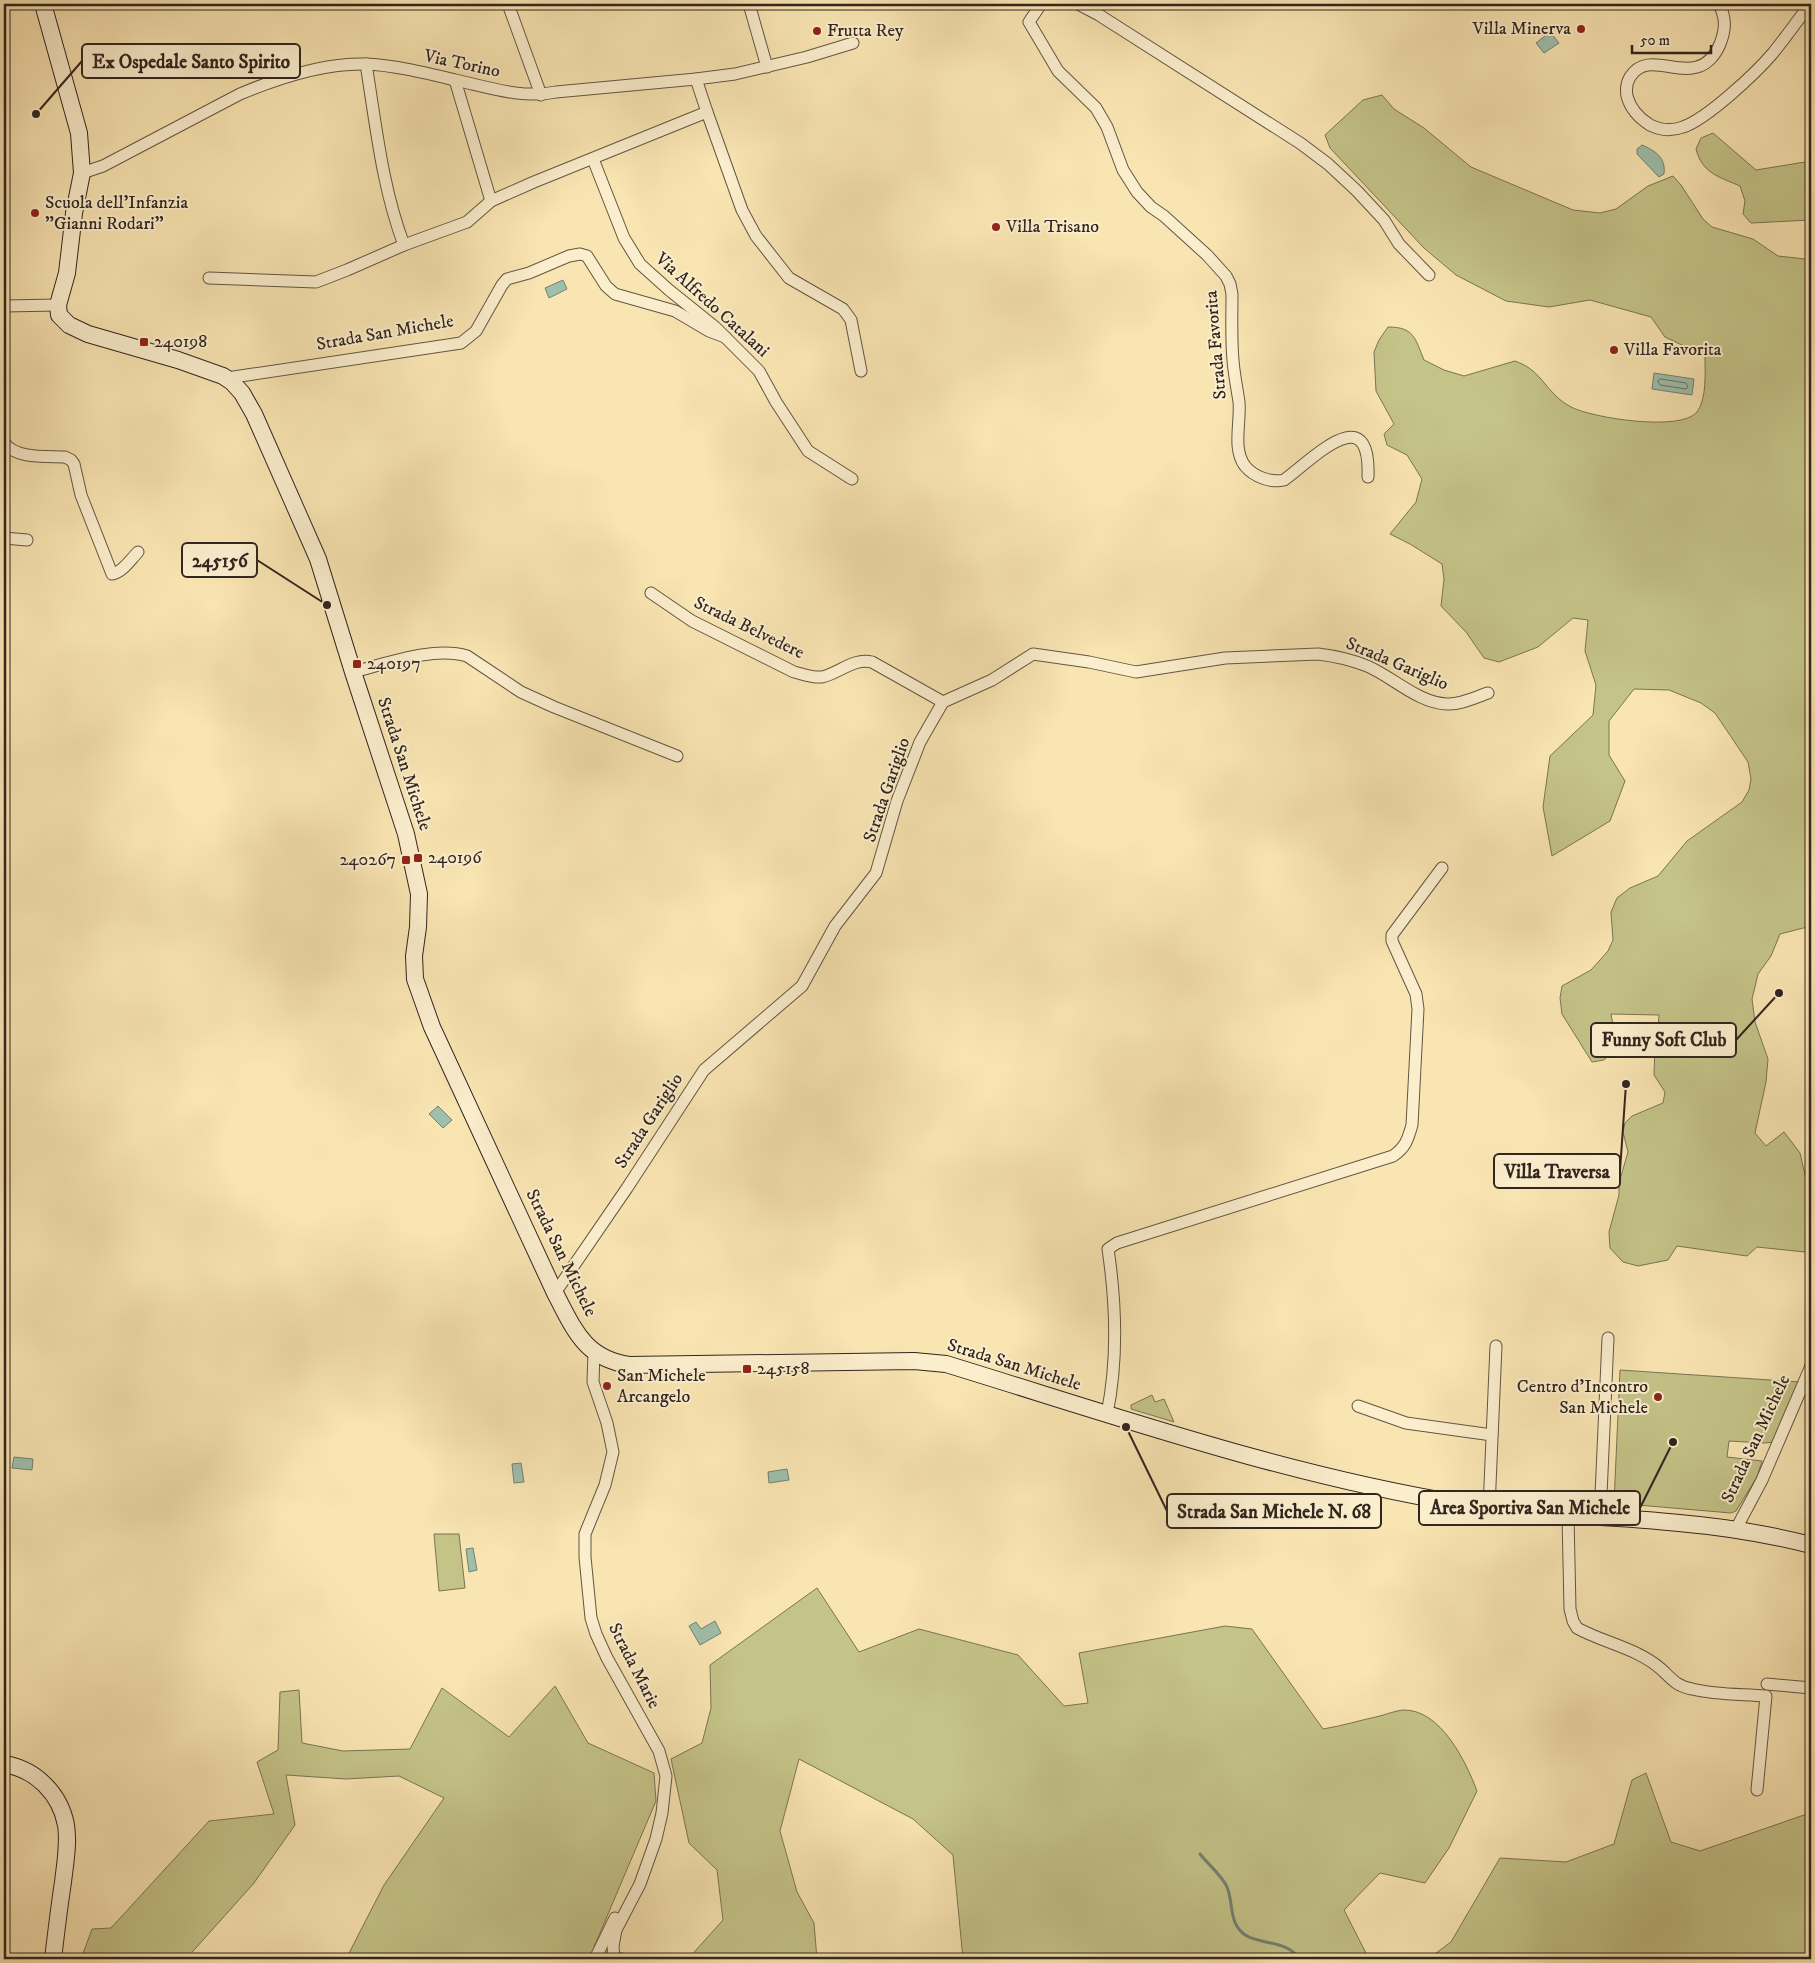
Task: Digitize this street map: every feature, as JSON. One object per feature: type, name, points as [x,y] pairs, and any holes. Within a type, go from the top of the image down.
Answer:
[{"type":"street","points":[[4,306],[58,305],[67,273],[74,214],[82,173],[79,133],[43,4]]},
{"type":"street","points":[[508,4],[541,95]]},
{"type":"street","points":[[749,4],[767,67]]},
{"type":"street","name":"Strada Favorita","points":[[1041,4],[1029,22],[1058,71],[1096,108],[1106,127],[1122,170],[1150,207],[1164,216],[1207,255],[1226,276],[1230,284],[1232,294],[1232,358],[1239,412],[1238,442],[1244,465],[1253,474],[1265,479],[1284,480],[1336,441],[1346,437],[1354,437],[1365,444],[1369,460],[1368,477]]},
{"type":"street","points":[[1078,4],[1108,20],[1300,143],[1328,164],[1377,213],[1399,244],[1429,275]]},
{"type":"street","points":[[1719,4],[1724,13],[1726,24],[1717,52],[1707,62],[1698,67],[1688,69],[1649,64],[1642,66],[1628,80],[1626,94],[1630,105],[1636,114],[1652,126],[1671,130],[1682,128],[1703,116],[1753,74],[1774,52],[1810,4]]},
{"type":"street","name":"Via Torino","points":[[82,173],[102,166],[240,94],[260,86],[334,66],[366,64],[412,71],[516,94],[541,95],[696,79],[767,67],[853,43]]},
{"type":"street","points":[[366,64],[387,189],[393,215],[404,244]]},
{"type":"street","points":[[696,79],[742,210],[756,236],[789,278],[842,309],[851,320],[861,371]]},
{"type":"street","points":[[455,80],[491,202]]},
{"type":"street","points":[[210,278],[316,282],[404,244],[467,222],[491,202],[534,182],[707,112]]},
{"type":"street","name":"Via Alfredo Catalani","points":[[593,159],[624,238],[640,264],[725,337],[759,371],[776,402],[808,451],[852,479]]},
{"type":"street","name":"Strada San Michele","points":[[227,378],[460,343],[476,331],[507,279],[528,273],[569,256],[580,254],[587,256],[606,286],[615,294],[675,311],[709,331],[725,337]]},
{"type":"street","name":"Strada San Michele","points":[[58,305],[61,318],[69,325],[82,331],[178,360],[227,378],[242,393],[254,414],[312,546],[331,597],[353,672],[406,834],[417,880],[419,908],[414,969],[419,991],[432,1027],[555,1293],[571,1323],[586,1345],[594,1352],[614,1363],[629,1365],[934,1362],[954,1366],[1188,1440],[1412,1496],[1489,1508],[1600,1518],[1678,1522],[1736,1530],[1811,1545]]},
{"type":"street","points":[[4,442],[7,448],[18,453],[65,457],[71,460],[74,464],[81,495],[112,574],[116,574],[121,570],[138,552]]},
{"type":"street","points":[[4,538],[27,540]]},
{"type":"street","name":"Strada Belvedere","points":[[651,593],[692,620],[794,672],[812,677],[823,676],[860,660],[872,662],[943,702]]},
{"type":"street","points":[[353,672],[405,659],[439,653],[458,653],[467,656],[521,692],[677,756]]},
{"type":"street","name":"Strada Gariglio","points":[[555,1293],[704,1070],[802,986],[835,926],[876,873],[897,801],[920,742],[943,702],[992,680],[1033,654],[1090,662],[1136,672],[1225,658],[1318,654],[1332,656],[1368,667],[1423,698],[1438,703],[1453,704],[1488,693]]},
{"type":"street","points":[[1107,1414],[1112,1393],[1114,1321],[1114,1287],[1108,1249],[1116,1243],[1393,1156],[1403,1149],[1412,1125],[1418,1009],[1416,994],[1392,941],[1392,935],[1442,868]]},
{"type":"street","points":[[1600,1518],[1608,1338]]},
{"type":"street","points":[[1489,1508],[1496,1346]]},
{"type":"street","name":"Strada Marie","points":[[594,1352],[593,1382],[607,1423],[614,1452],[604,1485],[585,1534],[585,1557],[591,1618],[596,1634],[608,1658],[659,1750],[666,1776],[666,1788],[656,1839],[640,1884],[616,1930],[612,1946],[614,1959]]},
{"type":"street","name":"Strada San Michele","points":[[1736,1530],[1762,1480],[1811,1366]]},
{"type":"street","points":[[1358,1406],[1406,1423],[1492,1435]]},
{"type":"street","points":[[1568,1515],[1570,1608],[1577,1628],[1642,1656],[1660,1669],[1670,1680],[1679,1685],[1693,1690],[1766,1696],[1757,1790]]},
{"type":"street","points":[[1767,1684],[1811,1688]]},
{"type":"street","points":[[4,1764],[32,1773],[42,1781],[56,1800],[66,1824],[66,1858],[53,1959]]},
{"type":"street","points":[[595,1959],[604,1937],[625,1900],[634,1894]]},
{"type":"shaded area","points":[[1382,95],[1394,109],[1424,128],[1471,167],[1573,210],[1600,213],[1616,209],[1648,186],[1673,176],[1703,219],[1712,227],[1753,239],[1778,256],[1811,258],[1811,926],[1780,934],[1771,956],[1758,974],[1752,999],[1755,1022],[1768,1059],[1766,1082],[1755,1133],[1766,1146],[1784,1132],[1800,1153],[1811,1201],[1811,1260],[1805,1252],[1757,1247],[1747,1256],[1677,1246],[1668,1260],[1638,1266],[1623,1262],[1610,1248],[1609,1232],[1619,1195],[1619,1183],[1628,1152],[1623,1132],[1625,1123],[1632,1116],[1663,1103],[1665,1092],[1654,1075],[1659,1015],[1611,1014],[1617,1048],[1604,1060],[1592,1062],[1562,1014],[1560,998],[1562,986],[1591,970],[1608,951],[1613,940],[1611,912],[1617,898],[1630,888],[1658,876],[1687,841],[1742,802],[1749,790],[1751,779],[1748,762],[1715,713],[1701,703],[1669,690],[1634,689],[1609,721],[1609,755],[1625,781],[1610,821],[1552,856],[1543,807],[1550,756],[1593,715],[1596,685],[1585,651],[1588,620],[1573,618],[1538,647],[1499,662],[1484,658],[1466,632],[1441,606],[1444,579],[1442,564],[1390,534],[1416,502],[1422,479],[1407,455],[1387,445],[1384,434],[1394,424],[1376,391],[1374,352],[1379,340],[1388,327],[1403,329],[1412,335],[1424,360],[1444,370],[1464,376],[1515,361],[1534,372],[1558,398],[1571,407],[1597,415],[1636,421],[1674,421],[1688,418],[1697,412],[1704,393],[1705,356],[1665,337],[1651,317],[1590,300],[1549,307],[1506,301],[1456,275],[1424,248],[1330,148],[1325,135],[1363,100]]},
{"type":"shaded area","points":[[1713,133],[1756,170],[1811,161],[1811,220],[1751,223],[1743,214],[1745,201],[1740,186],[1712,173],[1702,164],[1699,157],[1696,149],[1701,138]]},
{"type":"shaded area","points":[[1620,1370],[1800,1382],[1774,1442],[1729,1441],[1727,1457],[1762,1461],[1757,1477],[1736,1511],[1731,1513],[1614,1503]]},
{"type":"shaded area","points":[[1152,1395],[1155,1402],[1164,1399],[1174,1422],[1131,1409],[1131,1405]]},
{"type":"shaded area","points":[[434,1534],[459,1534],[465,1588],[439,1591]]},
{"type":"shaded area","points":[[817,1588],[859,1652],[919,1629],[1018,1655],[1064,1706],[1088,1703],[1079,1653],[1225,1626],[1252,1629],[1323,1729],[1400,1710],[1417,1712],[1429,1718],[1450,1739],[1459,1752],[1477,1791],[1449,1848],[1425,1883],[1380,1873],[1344,1910],[1369,1959],[963,1959],[953,1855],[913,1819],[799,1759],[780,1831],[797,1892],[814,1923],[817,1959],[688,1959],[723,1920],[717,1870],[689,1843],[671,1759],[702,1743],[711,1708],[710,1665]]},
{"type":"shaded area","points":[[555,1686],[588,1743],[654,1773],[656,1801],[594,1947],[650,1959],[346,1959],[384,1885],[444,1798],[399,1776],[346,1779],[286,1775],[295,1825],[254,1883],[186,1959],[81,1959],[92,1929],[111,1928],[209,1821],[274,1814],[257,1762],[278,1750],[280,1692],[299,1690],[302,1743],[343,1751],[410,1749],[442,1688],[509,1737]]},
{"type":"shaded area","points":[[1646,1773],[1671,1842],[1700,1851],[1807,1814],[1811,1815],[1811,1959],[1428,1959],[1451,1942],[1500,1858],[1566,1862],[1614,1844],[1632,1780]]},
{"type":"water","points":[[1550,32],[1559,43],[1544,53],[1536,43]]},
{"type":"water","points":[[1642,145],[1652,150],[1662,159],[1664,174],[1659,177],[1637,154],[1637,149]]},
{"type":"water","points":[[563,280],[567,289],[549,298],[545,288]]},
{"type":"water","points":[[1654,373],[1694,379],[1692,395],[1652,389]]},
{"type":"water","points":[[438,1106],[452,1120],[443,1128],[429,1114]]},
{"type":"water","points":[[14,1457],[33,1459],[32,1470],[12,1468]]},
{"type":"water","points":[[521,1463],[524,1482],[514,1483],[512,1464]]},
{"type":"water","points":[[787,1469],[789,1480],[769,1483],[768,1472]]},
{"type":"water","points":[[473,1548],[477,1570],[469,1572],[466,1549]]},
{"type":"water","points":[[715,1621],[721,1633],[700,1645],[689,1626],[696,1622],[701,1629]]},
{"type":"waterway","points":[[1200,1854],[1225,1883],[1232,1914],[1241,1931],[1253,1939],[1282,1946],[1294,1953],[1299,1959]]},
{"type":"place","name":"Villa Minerva","points":[[1581,29]]},
{"type":"place","name":"Frutta Rey","points":[[817,31]]},
{"type":"place","name":"Ex Ospedale Santo Spirito","points":[[36,114]]},
{"type":"place","name":"Scuola dell'Infanzia \"Gianni Rodari\"","points":[[35,213]]},
{"type":"place","name":"Villa Trisano","points":[[996,227]]},
{"type":"place","name":"240198","points":[[144,342]]},
{"type":"place","name":"Villa Favorita","points":[[1614,350]]},
{"type":"place","name":"245156","points":[[327,605]]},
{"type":"place","name":"240197","points":[[357,664]]},
{"type":"place","name":"240196","points":[[418,858]]},
{"type":"place","name":"240267","points":[[406,860]]},
{"type":"place","name":"Funny Soft Club","points":[[1779,993]]},
{"type":"place","name":"Villa Traversa","points":[[1626,1084]]},
{"type":"place","name":"245158","points":[[747,1369]]},
{"type":"place","name":"San Michele Arcangelo","points":[[607,1386]]},
{"type":"place","name":"Centro d'Incontro San Michele","points":[[1658,1397]]},
{"type":"place","name":"Strada San Michele N. 68","points":[[1126,1427]]},
{"type":"place","name":"Area Sportiva San Michele","points":[[1673,1442]]}]
